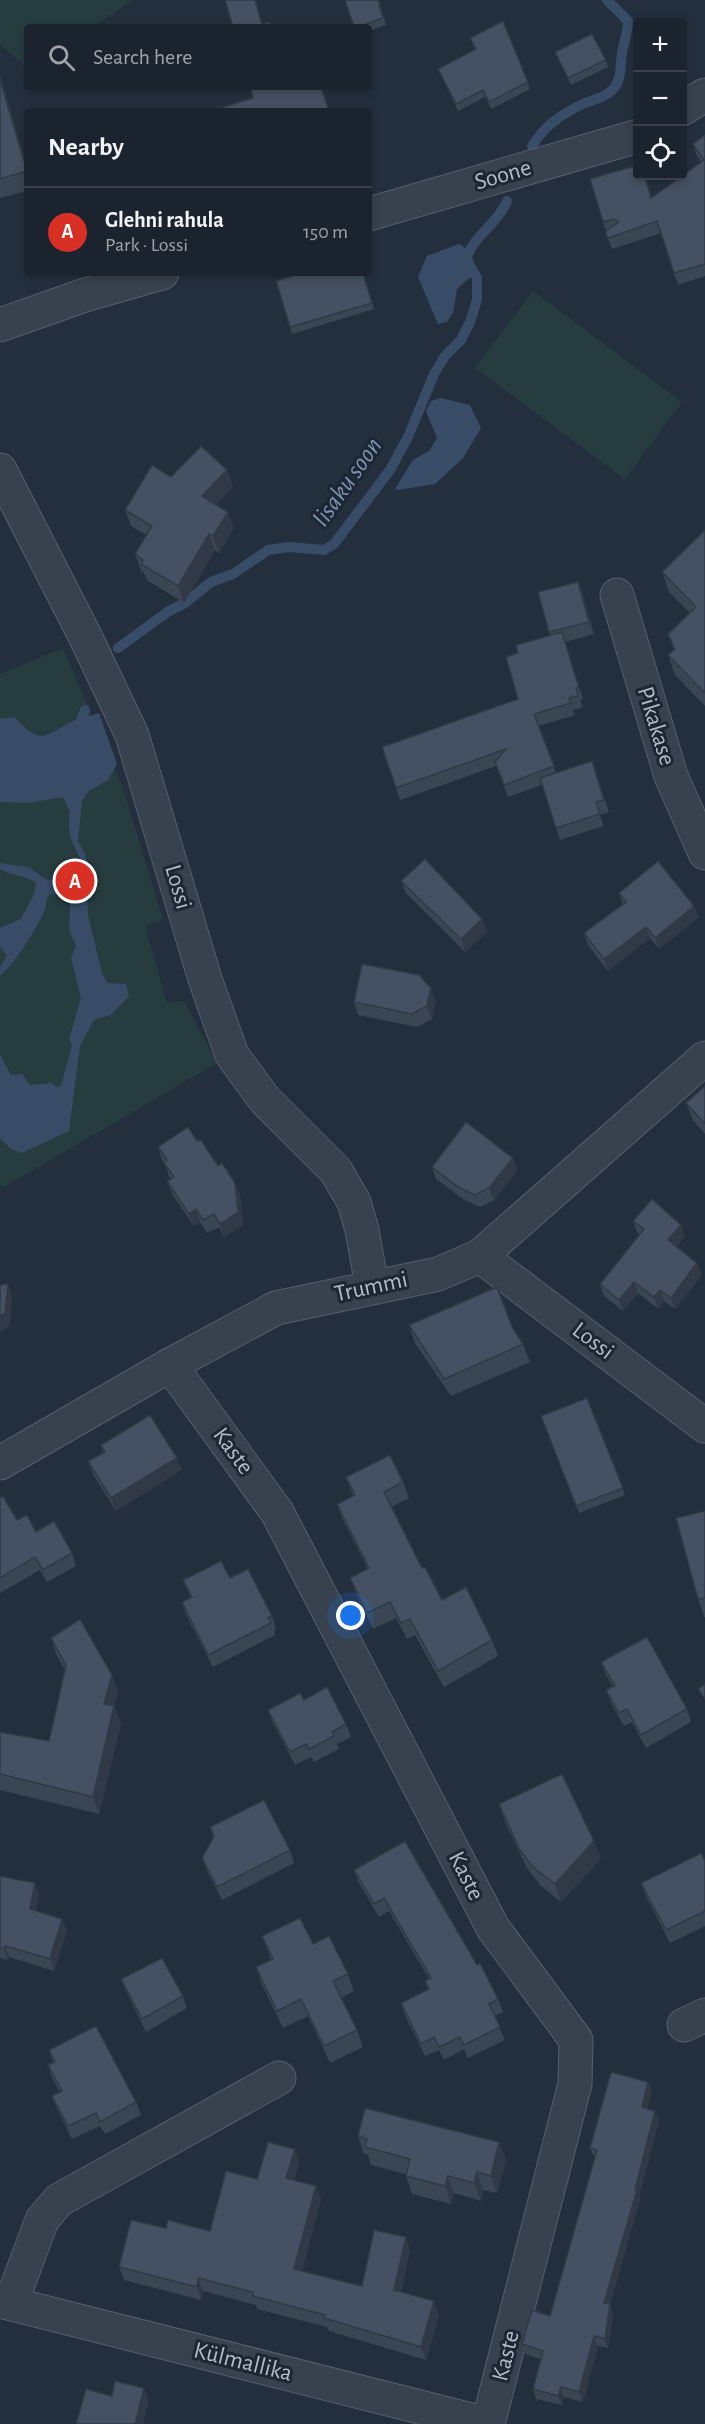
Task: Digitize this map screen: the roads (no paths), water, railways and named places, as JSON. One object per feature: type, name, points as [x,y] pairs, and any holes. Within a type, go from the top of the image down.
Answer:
[{"type":"street","points":[[687,106],[705,95]]},
{"type":"street","name":"Soone","points":[[372,213],[633,137]]},
{"type":"street","points":[[0,325],[85,295],[152,276]]},
{"type":"street","name":"Lossi","points":[[0,470],[86,638],[132,735],[205,979],[232,1055],[265,1100],[336,1171],[354,1202],[362,1230],[372,1286]]},
{"type":"street","name":"Pikakase","points":[[617,595],[671,776],[705,853]]},
{"type":"street","name":"Trummi","points":[[0,1463],[170,1365],[276,1308],[372,1286],[438,1274],[480,1256],[705,1058]]},
{"type":"street","name":"Lossi","points":[[480,1256],[705,1426]]},
{"type":"street","name":"Kaste","points":[[170,1365],[278,1512],[493,1928],[576,2040],[575,2084],[488,2424]]},
{"type":"street","points":[[5,2302],[42,2220],[59,2200],[279,2078]]},
{"type":"street","name":"Külmallika","points":[[5,2302],[488,2424]]},
{"type":"water","points":[[459,244],[471,252],[476,272],[457,289],[453,313],[447,322],[438,324],[418,277],[427,256]]},
{"type":"water","points":[[441,398],[470,405],[481,428],[463,458],[435,484],[397,490],[395,489],[413,460],[429,451],[437,438],[426,411],[431,401]]},
{"type":"water","points":[[99,713],[117,764],[108,780],[89,791],[82,801],[78,841],[86,856],[88,915],[102,973],[107,983],[126,984],[129,996],[111,1015],[94,1020],[80,1046],[69,1131],[22,1153],[11,1149],[0,1138],[0,1055],[11,1075],[22,1074],[30,1085],[52,1083],[56,1087],[61,1086],[72,1045],[69,1039],[81,998],[71,958],[76,946],[69,930],[70,902],[65,896],[50,894],[31,937],[0,976],[0,967],[7,955],[0,947],[0,928],[21,919],[34,894],[36,883],[5,872],[0,869],[0,863],[29,867],[45,879],[72,884],[81,869],[81,862],[70,836],[69,811],[63,797],[28,803],[0,802],[0,719],[15,717],[31,732],[43,736],[77,719]]},
{"type":"waterway","name":"Iisaku soon","points":[[532,146],[555,120],[585,103],[608,94],[617,84],[628,21],[607,0]]},
{"type":"waterway","name":"Iisaku soon","points":[[118,648],[169,611],[185,603],[211,582],[233,574],[268,550],[289,547],[324,550],[334,544],[390,470],[408,437],[434,374],[445,356],[461,340],[477,300],[477,278],[466,259],[469,251],[507,201]]},
{"type":"waterway","points":[[77,732],[85,710]]},
{"type":"place","name":"Glehni rahula","points":[[75,881]]}]
